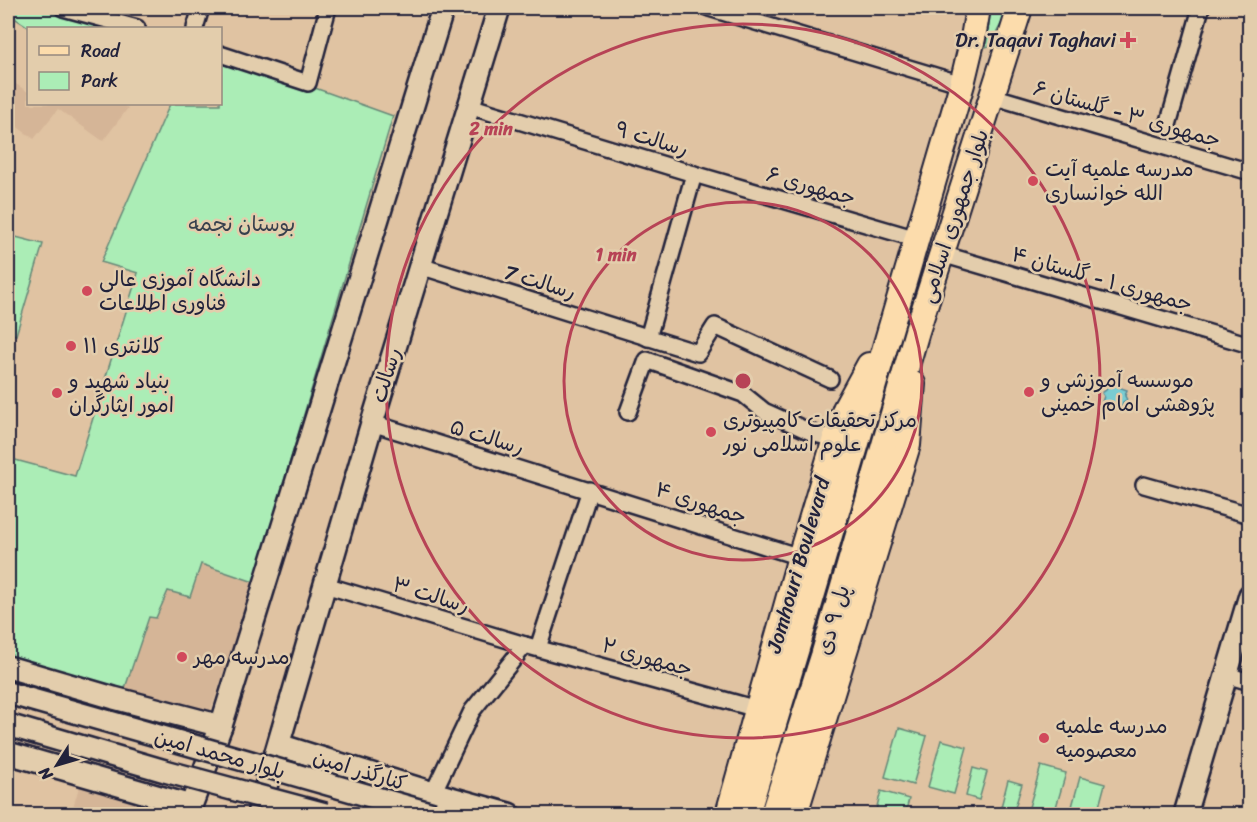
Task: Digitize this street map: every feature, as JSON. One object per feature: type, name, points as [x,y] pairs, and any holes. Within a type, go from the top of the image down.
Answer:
[{"type":"main road","name":"Jomhouri Boulevard","points":[[747,814],[962,84],[978,8]]},
{"type":"main road","name":"بلوار جمهوری اسلامی","points":[[890,425],[947,234],[1020,8]]},
{"type":"main road","name":"Jomhouri Boulevard","points":[[728,814],[835,439],[845,409],[891,324]]},
{"type":"main road","points":[[795,814],[908,446],[917,332]]},
{"type":"main road","name":"پل ۹ دی","points":[[773,814],[823,656],[890,425]]},
{"type":"street","points":[[68,8],[134,27]]},
{"type":"street","points":[[195,27],[201,8]]},
{"type":"street","points":[[222,55],[308,83],[328,8]]},
{"type":"street","points":[[8,753],[189,810],[221,726],[443,8]]},
{"type":"street","name":"رسالت","points":[[258,814],[372,423],[499,8]]},
{"type":"street","points":[[709,8],[962,84]]},
{"type":"street","points":[[1014,32],[1028,8]]},
{"type":"street","points":[[1168,125],[1201,8]]},
{"type":"street","name":"جمهوری ۳ - گلستان ۶","points":[[992,96],[1250,172]]},
{"type":"street","name":"رسالت ۹","points":[[469,106],[694,174],[648,338]]},
{"type":"street","name":"جمهوری ۶","points":[[694,174],[917,239]]},
{"type":"street","name":"جمهوری ۱ - گلستان ۴","points":[[942,254],[1250,345]]},
{"type":"street","name":"رسالت 7","points":[[420,266],[698,353],[714,326],[830,379]]},
{"type":"street","points":[[628,412],[647,360],[743,394],[764,411],[815,434],[835,439]]},
{"type":"street","name":"رسالت ۵","points":[[372,423],[590,490]]},
{"type":"street","points":[[1144,485],[1250,515]]},
{"type":"street","points":[[434,793],[472,711],[532,647],[590,490]]},
{"type":"street","name":"جمهوری ۴","points":[[590,490],[800,557]]},
{"type":"street","name":"رسالت ۳","points":[[324,585],[532,647]]},
{"type":"street","points":[[1185,814],[1250,595]]},
{"type":"street","name":"جمهوری ۲","points":[[532,647],[757,709]]},
{"type":"street","points":[[8,667],[221,726]]},
{"type":"street","points":[[1226,675],[1250,682]]},
{"type":"street","name":"بلوار محمد امین","points":[[8,693],[433,814]]},
{"type":"street","name":"بلوار محمد امین","points":[[8,725],[165,771],[325,814]]},
{"type":"street","name":"کنارگذر امین","points":[[279,745],[509,814]]},
{"type":"shaded area","points":[[10,80],[27,91],[27,105],[123,105],[128,108],[103,141],[58,109],[34,139],[8,120],[8,83]]},
{"type":"shaded area","name":"مدرسه مهر","points":[[201,564],[254,582],[207,721],[122,697],[149,616],[156,617],[168,591]]},
{"type":"shaded area","points":[[80,784],[138,802],[134,814],[71,814]]},
{"type":"green space","points":[[8,8],[38,8],[104,27],[28,27],[8,14]]},
{"type":"green space","points":[[991,8],[1010,8],[989,46],[986,47]]},
{"type":"green space","name":"بوستان نجمه","points":[[222,62],[315,88],[393,116],[254,582],[201,564],[190,597],[168,591],[156,618],[149,617],[122,697],[8,659],[8,458],[75,476],[138,273],[101,262],[170,105],[222,105]]},
{"type":"green space","points":[[8,235],[43,244],[16,335],[8,333]]},
{"type":"green space","points":[[899,728],[927,736],[913,785],[885,777]]},
{"type":"green space","points":[[941,740],[967,747],[954,794],[928,787]]},
{"type":"green space","points":[[1041,766],[1066,773],[1054,814],[1027,814]]},
{"type":"green space","points":[[973,768],[987,772],[979,800],[966,796]]},
{"type":"green space","points":[[1080,777],[1105,784],[1097,814],[1070,814]]},
{"type":"green space","points":[[1008,780],[1022,784],[1014,811],[1001,807]]},
{"type":"green space","points":[[881,791],[909,799],[905,814],[875,814]]},
{"type":"water","points":[[1118,383],[1121,388],[1127,390],[1125,396],[1127,400],[1123,402],[1121,409],[1116,407],[1111,409],[1109,405],[1102,402],[1104,396],[1102,393],[1108,384],[1114,386]]},
{"type":"place","name":"Dr. Taqavi Taghavi","points":[[1128,40]]},
{"type":"place","name":"مدرسه علمیه آیت الله خوانساری","points":[[1033,181]]},
{"type":"place","name":"دانشگاه آموزی عالی فناوری اطلاعات","points":[[87,291]]},
{"type":"place","name":"کلانتری ۱۱","points":[[71,346]]},
{"type":"place","name":"موسسه آموزشی و پژوهشی امام خمینی","points":[[1029,392]]},
{"type":"place","name":"بنیاد شهید و امور ایثارگران","points":[[57,393]]},
{"type":"place","name":"مرکز تحقیقات کامپیوتری علوم اسلامی نور","points":[[711,432]]},
{"type":"place","name":"مدرسه مهر","points":[[182,657]]},
{"type":"place","name":"مدرسه علمیه معصومیه","points":[[1044,738]]}]
